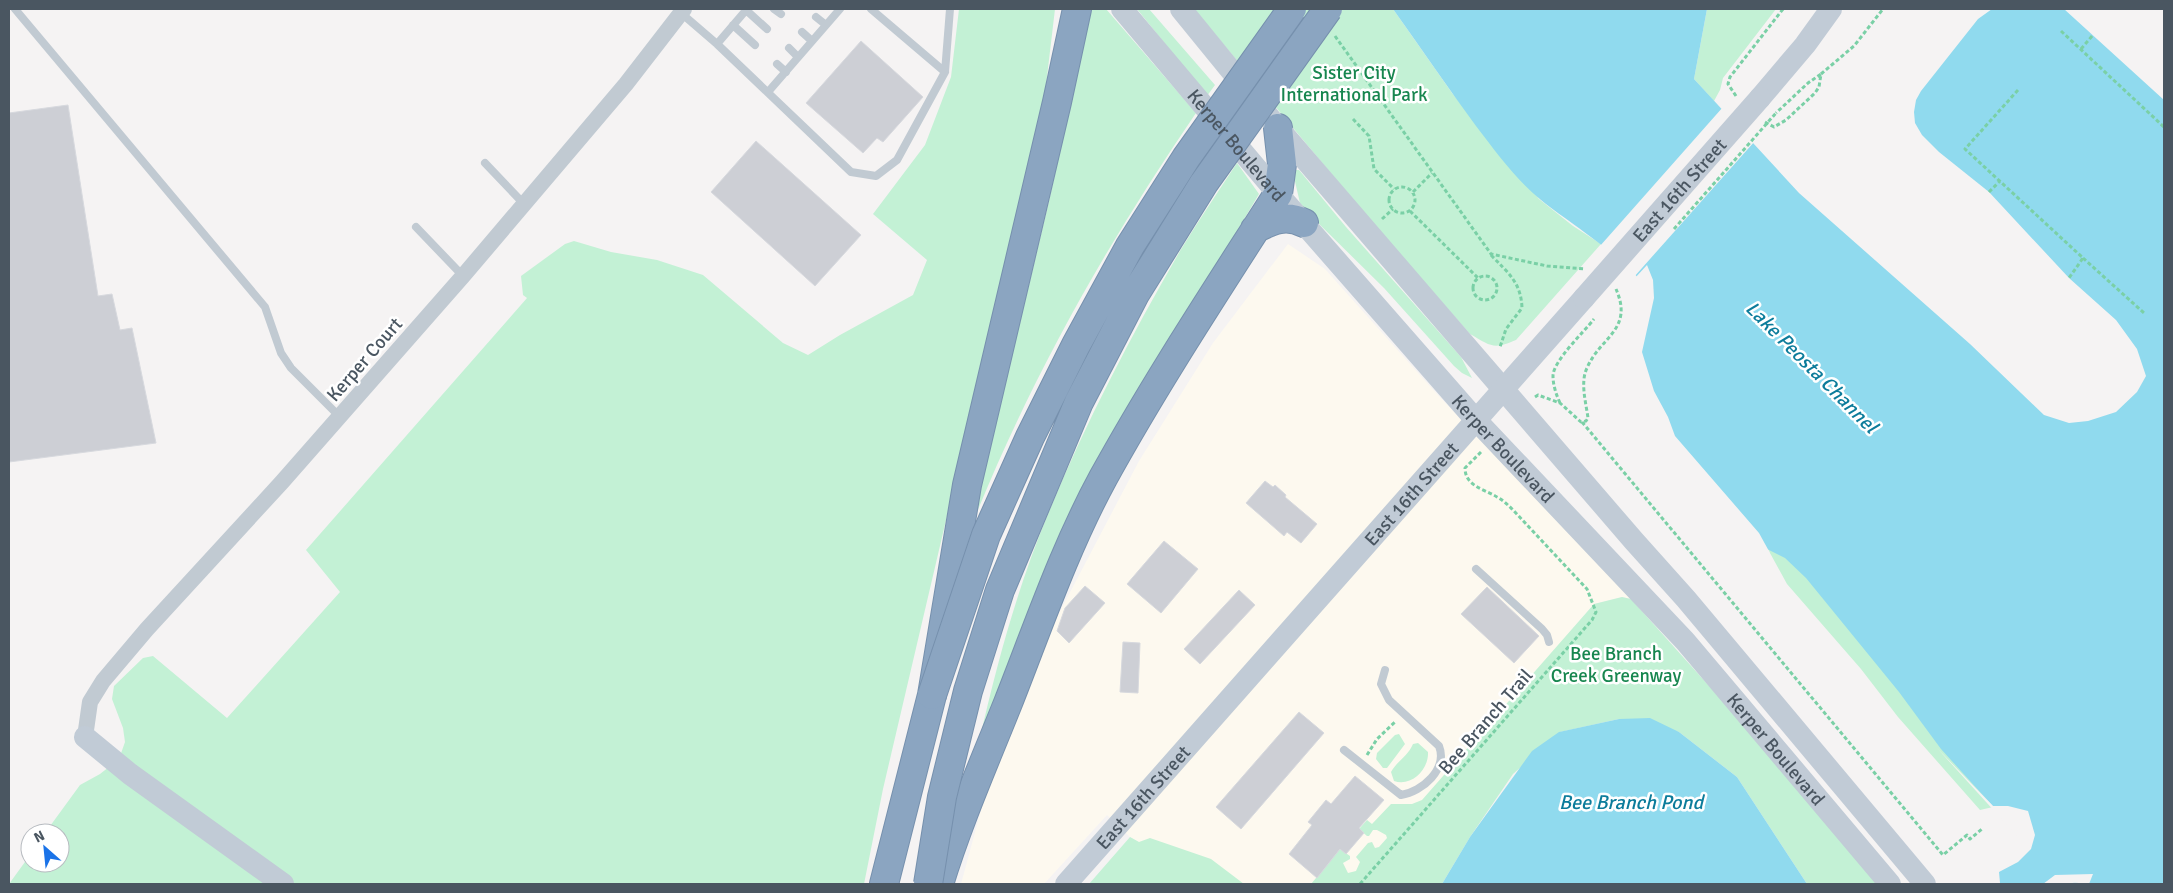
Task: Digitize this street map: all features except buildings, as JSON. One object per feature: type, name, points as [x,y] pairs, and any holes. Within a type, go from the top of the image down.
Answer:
[{"type":"highway","points":[[932,694],[967,485],[1077,9]]},
{"type":"highway","points":[[884,884],[932,694],[986,535],[1030,437],[1076,345],[1130,246],[1186,158],[1292,9]]},
{"type":"highway","points":[[928,884],[942,797],[968,691],[1000,590],[1079,402],[1136,294],[1204,184],[1330,21]]},
{"type":"highway","points":[[939,884],[948,854],[1036,626],[1069,549],[1102,480],[1153,391],[1278,194],[1282,164],[1278,128]]},
{"type":"highway","points":[[1256,229],[1279,218],[1291,218],[1304,224]]},
{"type":"main road","name":"Kerper Boulevard","points":[[1122,9],[1278,194],[1475,419],[1685,641],[1890,884]]},
{"type":"main road","name":"Kerper Boulevard","points":[[1180,9],[1278,128],[1502,389],[1686,599],[1925,884]]},
{"type":"main road","name":"East 16th Street","points":[[1066,884],[1502,389],[1592,306],[1805,45],[1831,9]]},
{"type":"main road","points":[[85,737],[130,774],[283,884]]},
{"type":"street","name":"Kerper Court","points":[[85,737],[90,702],[103,681],[464,276],[626,84],[683,11]]},
{"type":"lane","points":[[15,9],[265,307],[280,353],[291,368],[340,417]]},
{"type":"lane","points":[[768,92],[840,9]]},
{"type":"lane","points":[[872,9],[945,72]]},
{"type":"lane","points":[[683,11],[851,172],[876,176],[897,160],[945,72],[950,9]]},
{"type":"lane","points":[[717,44],[746,10],[767,29]]},
{"type":"lane","points":[[816,17],[826,25]]},
{"type":"lane","points":[[733,25],[755,44]]},
{"type":"lane","points":[[802,32],[812,41]]},
{"type":"lane","points":[[789,48],[798,57]]},
{"type":"lane","points":[[777,64],[786,72]]},
{"type":"lane","points":[[485,164],[524,204]]},
{"type":"lane","points":[[416,227],[464,276]]},
{"type":"lane","points":[[1476,569],[1542,629],[1547,635],[1549,642]]},
{"type":"lane","points":[[1344,750],[1401,795],[1410,794],[1420,789],[1441,765],[1442,754],[1439,746],[1389,700],[1381,684],[1385,670]]},
{"type":"path","points":[[1821,74],[1854,46],[1883,9]]},
{"type":"path","points":[[1330,21],[1432,173],[1491,254],[1515,281],[1522,299],[1522,308],[1506,329],[1500,347]]},
{"type":"path","points":[[2062,31],[2164,124]]},
{"type":"path","points":[[2081,49],[2093,35]]},
{"type":"path","points":[[2018,90],[1965,149],[2144,313]]},
{"type":"path","points":[[1672,231],[1776,113]]},
{"type":"path","points":[[1353,119],[1369,136],[1374,169],[1394,189]]},
{"type":"path","points":[[1413,192],[1432,173]]},
{"type":"path","points":[[1990,192],[2000,181]]},
{"type":"path","points":[[1402,187],[1413,192],[1415,204],[1410,211],[1401,213],[1390,206],[1389,197],[1394,189],[1402,187]]},
{"type":"path","points":[[1410,211],[1478,278]]},
{"type":"path","points":[[1491,254],[1547,266],[1591,269]]},
{"type":"path","points":[[2069,278],[2083,258]]},
{"type":"path","points":[[1488,277],[1494,282],[1496,289],[1490,298],[1483,300],[1476,296],[1473,289],[1478,278],[1488,277]]},
{"type":"path","points":[[1581,422],[1588,418],[1584,386],[1587,368],[1616,328],[1623,308],[1612,283]]},
{"type":"path","points":[[1612,298],[1619,290]]},
{"type":"path","points":[[1592,306],[1556,365],[1553,375],[1555,392],[1560,403],[1581,422],[1943,855],[1967,835],[1970,839],[1982,829]]},
{"type":"path","points":[[1538,395],[1560,403]]},
{"type":"path","name":"Bee Branch Trail","points":[[1360,884],[1592,620],[1596,612],[1587,589],[1502,500],[1479,489],[1468,480],[1465,475],[1465,468]]},
{"type":"path","points":[[1360,763],[1371,751],[1377,739],[1390,728],[1402,711]]},
{"type":"shaded area","points":[[1288,244],[1325,269],[1436,393],[1631,599],[1622,597],[1594,604],[1350,884],[1212,884],[1130,837],[1107,815],[1044,884],[961,884],[984,799],[1056,619],[1139,461],[1213,343]]},
{"type":"green space","points":[[959,9],[1055,9],[1044,102],[883,789],[864,884],[9,884],[20,869],[20,873],[70,873],[70,823],[52,823],[80,785],[100,774],[119,759],[125,742],[123,728],[112,699],[114,686],[143,658],[153,656],[227,718],[340,592],[306,550],[527,298],[523,295],[521,276],[565,244],[574,241],[611,252],[657,260],[703,275],[783,343],[808,355],[913,295],[927,260],[873,214],[925,145],[951,77]]},
{"type":"green space","points":[[1091,9],[1106,9],[1196,113],[1131,212],[1072,314],[1018,419],[971,527],[1049,201]]},
{"type":"green space","points":[[1137,9],[1149,9],[1215,85],[1207,96]]},
{"type":"green space","name":"Sister City International Park","points":[[1194,9],[1393,9],[1452,93],[1539,199],[1573,226],[1601,244],[1516,340],[1497,346],[1488,344],[1470,334],[1374,225]]},
{"type":"green space","points":[[1707,9],[1776,9],[1723,78],[1720,90],[1714,101],[1694,79]]},
{"type":"green space","points":[[1237,163],[1259,194],[1192,307],[1041,583],[980,738],[1001,653],[1018,597],[1037,541],[1062,480],[1093,414],[1144,315],[1187,240]]},
{"type":"green space","points":[[1299,170],[1346,227],[1461,357],[1472,378],[1454,366],[1384,288],[1300,203],[1293,173]]},
{"type":"green space","points":[[1759,533],[1785,549],[1993,807],[1980,810],[1898,717],[1861,669],[1787,584]]},
{"type":"green space","name":"Bee Branch Creek Greenway","points":[[1622,597],[1631,599],[1736,716],[1878,884],[1807,884],[1737,777],[1679,732],[1619,719],[1560,732],[1513,774],[1470,837],[1442,884],[1311,884],[1340,849],[1350,856],[1350,859],[1343,863],[1348,873],[1356,871],[1360,862],[1356,857],[1368,843],[1372,842],[1375,848],[1379,847],[1387,838],[1386,835],[1377,830],[1373,830],[1367,836],[1359,829],[1367,820],[1372,824],[1391,804],[1412,804],[1422,800],[1594,604]]},
{"type":"green space","points":[[1399,734],[1405,744],[1387,768],[1383,768],[1376,759],[1377,753],[1395,735]]},
{"type":"green space","points":[[1418,743],[1428,752],[1426,765],[1413,779],[1401,782],[1394,781],[1391,772],[1413,744]]},
{"type":"green space","points":[[1130,837],[1139,842],[1150,838],[1211,859],[1244,884],[1089,884]]},
{"type":"water","name":"Lake Peosta Channel","points":[[1393,9],[1707,9],[1694,79],[1799,193],[1970,344],[2044,415],[2069,423],[2088,421],[2116,412],[2137,392],[2146,376],[2137,349],[2116,320],[2069,278],[1989,192],[1939,152],[1922,135],[1915,123],[1916,100],[1978,19],[1992,9],[2064,9],[2164,100],[2164,884],[2083,884],[2056,879],[2046,884],[1994,884],[1993,876],[2016,854],[2019,835],[1941,749],[1899,692],[1806,578],[1785,558],[1759,545],[1710,493],[1631,374],[1643,302],[1642,285],[1636,276],[1612,253],[1541,200],[1515,175],[1476,126]]},
{"type":"water","name":"Bee Branch Pond","points":[[1650,718],[1679,732],[1737,777],[1807,884],[1442,884],[1470,837],[1532,751],[1559,732],[1619,719]]},
{"type":"pier","points":[[1723,107],[1755,141],[1634,277],[1600,246]]},
{"type":"pier","points":[[1647,265],[1653,280],[1654,298],[1642,352],[1654,391],[1668,417],[1675,436],[1759,533],[1770,553],[1757,546],[1678,463],[1654,427],[1629,376],[1625,358],[1638,318],[1640,297],[1640,286],[1635,278]]},
{"type":"pier","points":[[1937,748],[1993,806],[2008,806],[2028,811],[2035,835],[2031,849],[2018,862],[1999,872],[2000,883],[1991,884],[1991,867],[2014,852],[2017,836]]},
{"type":"pier","points":[[2093,874],[2089,884],[2057,881],[2052,884],[2043,884],[2055,875]]}]
